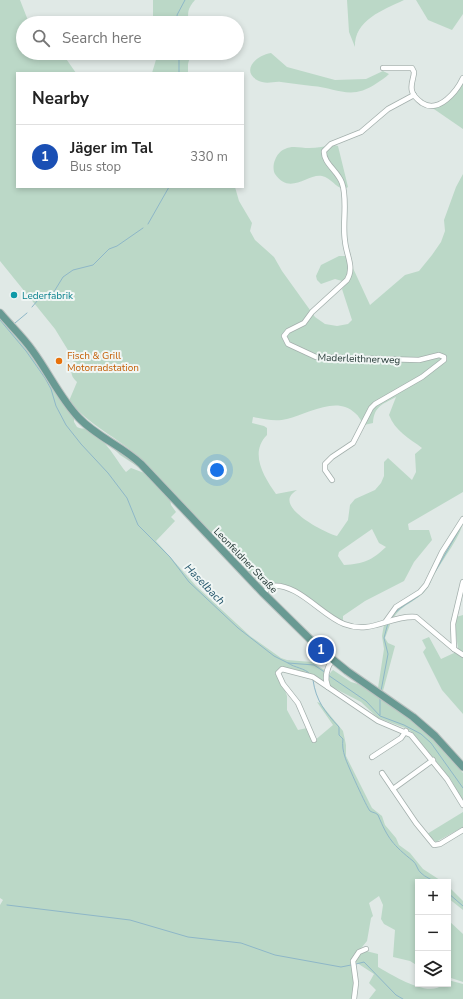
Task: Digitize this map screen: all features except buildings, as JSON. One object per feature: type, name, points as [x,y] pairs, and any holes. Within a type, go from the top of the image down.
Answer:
[{"type":"main road","name":"Leonfeldner Straße","points":[[0,313],[32,351],[58,392],[80,419],[94,431],[129,453],[148,471],[263,593],[332,660],[424,726],[463,767]]},
{"type":"street","points":[[383,68],[412,68],[414,72],[412,85],[414,95],[425,104],[434,105],[452,95],[463,78]]},
{"type":"street","name":"Maderleithnerweg","points":[[332,480],[325,470],[325,464],[332,457],[353,443],[371,408],[422,377],[444,360],[444,357],[439,355],[420,360],[316,357],[288,344],[284,336],[288,331],[304,323],[312,312],[347,280],[350,275],[350,263],[345,241],[343,188],[338,174],[325,158],[324,151],[331,144],[361,132],[388,108],[414,95]]},
{"type":"street","points":[[389,621],[396,607],[420,592],[426,585],[442,552],[463,519]]},
{"type":"street","points":[[454,649],[453,624],[463,582]]},
{"type":"street","points":[[263,593],[271,586],[287,588],[304,597],[332,618],[351,626],[369,628],[389,621],[416,617],[463,655]]},
{"type":"street","points":[[328,687],[326,679],[327,670],[332,660]]},
{"type":"street","points":[[314,740],[298,703],[283,684],[278,673],[283,669],[311,676],[378,721],[406,731],[433,760],[463,805]]},
{"type":"street","points":[[372,757],[401,738],[406,731]]},
{"type":"street","points":[[393,789],[433,760]]},
{"type":"street","points":[[382,773],[415,822],[434,845],[440,844],[463,830]]},
{"type":"street","points":[[354,999],[356,983],[352,965],[357,955],[366,949]]},
{"type":"green space","points":[[0,0],[20,0],[26,16],[16,16],[16,60],[67,60],[75,72],[16,72],[16,188],[235,188],[239,201],[252,223],[250,231],[255,240],[274,257],[282,271],[315,317],[325,324],[337,326],[348,324],[352,320],[342,289],[350,279],[352,266],[370,305],[405,275],[419,271],[441,242],[445,231],[444,220],[456,187],[463,174],[463,492],[408,524],[409,530],[429,530],[432,540],[414,562],[404,581],[365,601],[343,616],[343,622],[287,586],[272,584],[264,588],[140,458],[77,410],[69,401],[77,382],[71,372],[74,360],[55,329],[0,261]],"holes":[[[396,397],[389,415],[395,426],[422,448],[415,454],[416,472],[412,480],[388,458],[384,462],[384,476],[381,483],[375,490],[355,499],[350,505],[348,520],[337,536],[324,531],[307,521],[293,509],[290,503],[290,497],[297,490],[276,494],[263,473],[260,465],[259,449],[267,435],[267,428],[252,423],[253,417],[270,420],[283,420],[322,407],[340,406],[348,408],[355,413],[364,425],[373,423],[377,409]],[[372,529],[379,543],[386,547],[376,555],[357,564],[344,565],[338,556],[339,552]]]},
{"type":"green space","points":[[153,0],[195,0],[191,5],[188,16],[153,16]]},
{"type":"green space","points":[[347,0],[404,0],[371,17],[359,30],[355,47],[349,32]]},
{"type":"green space","points":[[416,0],[463,0],[463,14],[452,30],[428,20]]},
{"type":"green space","points":[[271,53],[287,67],[335,80],[366,79],[383,71],[389,74],[368,88],[352,92],[285,82],[267,83],[255,79],[251,75],[251,66],[258,58]]},
{"type":"green space","points":[[156,60],[189,60],[188,72],[152,72]]},
{"type":"green space","points":[[463,80],[463,129],[431,107],[440,104]]},
{"type":"green space","points":[[334,145],[338,146],[348,187],[338,187],[329,179],[322,176],[317,176],[293,184],[287,183],[281,180],[274,173],[274,162],[280,152],[285,149],[291,147],[312,148]]},
{"type":"green space","points":[[339,256],[346,256],[349,260],[349,275],[340,285],[342,281],[335,279],[321,284],[317,280],[316,276],[321,265]]},
{"type":"green space","points":[[0,318],[32,356],[57,396],[74,417],[74,422],[77,427],[86,429],[99,437],[126,472],[131,468],[147,474],[170,498],[171,505],[176,512],[171,517],[175,521],[156,541],[196,586],[250,636],[281,658],[287,660],[312,662],[326,671],[324,682],[309,674],[290,668],[280,669],[287,696],[287,710],[298,730],[307,728],[314,741],[333,725],[317,702],[320,703],[343,731],[346,745],[346,756],[372,808],[382,816],[385,825],[396,838],[399,845],[410,853],[423,869],[438,879],[415,879],[415,964],[410,961],[393,957],[395,930],[384,924],[381,919],[383,905],[379,896],[369,903],[373,916],[371,918],[367,941],[353,958],[355,981],[353,999],[0,999],[0,905],[3,900],[0,898]]},
{"type":"green space","points":[[107,442],[126,454],[143,470],[120,455]]},
{"type":"green space","points":[[463,521],[456,540],[437,569],[427,589],[421,595],[400,610],[393,619],[389,620],[397,608],[422,593],[443,552]]},
{"type":"green space","points":[[463,615],[463,714],[442,690],[423,652],[426,648],[422,640],[429,637],[441,659],[454,653],[458,648],[455,628],[456,617]]},
{"type":"green space","points":[[391,622],[385,638],[388,643],[395,646],[383,691],[378,688],[384,649],[382,636],[384,624]]},
{"type":"green space","points":[[333,670],[351,682],[358,684],[405,715],[433,739],[463,773],[463,801],[451,780],[413,733],[408,729],[378,718],[361,702],[334,688],[333,690],[328,680],[329,675]]},
{"type":"green space","points":[[463,812],[463,827],[436,842],[427,834]]},
{"type":"green space","points":[[451,889],[463,901],[463,910],[451,900]]},
{"type":"green space","points":[[451,923],[463,934],[463,982],[451,978]]},
{"type":"green space","points":[[366,951],[378,954],[378,967],[401,980],[415,985],[415,987],[429,989],[451,987],[451,981],[463,984],[463,999],[369,999],[376,990],[369,983],[374,974],[354,961],[361,953]]},
{"type":"waterway","points":[[177,16],[185,0]]},
{"type":"waterway","points":[[179,60],[179,72]]},
{"type":"waterway","points":[[148,224],[168,188]]},
{"type":"waterway","points":[[32,307],[38,300],[52,295],[63,277],[73,270],[93,265],[109,249],[117,246],[143,228]]},
{"type":"waterway","points":[[15,323],[27,313]]},
{"type":"waterway","name":"Haselbach","points":[[0,320],[26,351],[45,378],[51,389],[56,406],[66,425],[81,444],[108,473],[127,498],[138,525],[170,557],[189,582],[238,628],[274,656],[288,663],[314,665],[326,673]]},
{"type":"waterway","points":[[435,572],[459,530]]},
{"type":"waterway","points":[[391,618],[400,608],[422,593],[430,582]]},
{"type":"waterway","points":[[381,691],[388,654],[384,638],[388,623]]},
{"type":"waterway","name":"Haselbach","points":[[288,663],[305,670],[310,674]]},
{"type":"waterway","name":"Haselbach","points":[[328,675],[366,701],[380,716],[404,725],[421,734],[431,743],[463,788]]},
{"type":"waterway","points":[[313,680],[316,694],[322,706],[339,727],[339,735],[343,739],[345,757],[368,808],[370,811],[378,815],[388,836],[396,846],[414,862],[424,876],[430,879]]},
{"type":"waterway","points":[[380,699],[380,715]]},
{"type":"waterway","points":[[451,896],[463,906]]},
{"type":"waterway","points":[[7,905],[130,920],[188,937],[241,943],[275,955],[341,967],[351,965]]},
{"type":"waterway","points":[[356,964],[364,962],[396,995],[403,999]]},
{"type":"place","name":"Lederfabrik","points":[[14,295]]},
{"type":"place","name":"Fisch & Grill Motorradstation","points":[[59,361]]},
{"type":"place","name":"Jäger im Tal","points":[[321,650]]}]
